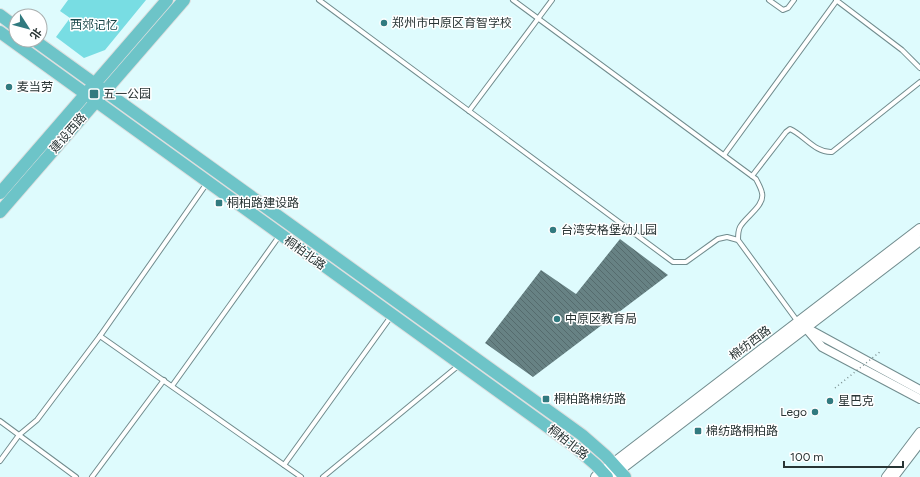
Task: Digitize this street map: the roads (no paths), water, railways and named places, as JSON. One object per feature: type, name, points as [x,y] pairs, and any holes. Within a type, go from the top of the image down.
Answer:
[{"type":"main road","name":"建设西路","points":[[100,88],[167,0]]},
{"type":"main road","name":"建设西路","points":[[0,193],[184,0]]},
{"type":"main road","name":"桐柏北路","points":[[0,32],[610,473]]},
{"type":"main road","name":"桐柏北路","points":[[45,48],[582,435],[610,473]]},
{"type":"main road","name":"建设西路","points":[[0,212],[90,98]]},
{"type":"street","name":"棉纺西路","points":[[610,473],[802,325],[920,229]]},
{"type":"street","name":"棉纺西路","points":[[802,325],[920,240]]},
{"type":"street","points":[[802,325],[920,390]]},
{"type":"street","points":[[802,325],[822,347],[920,399]]},
{"type":"street","points":[[886,477],[920,432]]},
{"type":"street","points":[[894,477],[920,443]]},
{"type":"lane","points":[[319,0],[673,262],[686,262],[718,239],[727,237],[738,240],[802,325]]},
{"type":"lane","points":[[513,0],[756,179],[763,199],[739,229],[738,240]]},
{"type":"lane","points":[[469,111],[552,0]]},
{"type":"lane","points":[[769,0],[783,10],[788,8],[794,0]]},
{"type":"lane","points":[[724,155],[836,0],[902,50],[920,68]]},
{"type":"lane","points":[[752,176],[790,128],[820,150],[832,152],[920,82]]},
{"type":"lane","points":[[0,461],[19,435],[37,420],[100,336],[208,183]]},
{"type":"lane","points":[[172,386],[280,235]]},
{"type":"lane","points":[[284,465],[392,315]]},
{"type":"lane","points":[[100,336],[301,477]]},
{"type":"lane","points":[[323,477],[460,364]]},
{"type":"lane","points":[[92,477],[164,380]]},
{"type":"lane","points":[[0,421],[76,477]]},
{"type":"place","name":"郑州市中原区育智学校","points":[[384,23]]},
{"type":"place","name":"麦当劳","points":[[9,87]]},
{"type":"place","name":"五一公园","points":[[94,94]]},
{"type":"place","name":"桐柏路建设路","points":[[219,203]]},
{"type":"place","name":"台湾安格堡幼儿园","points":[[553,230]]},
{"type":"place","name":"中原区教育局","points":[[557,319]]},
{"type":"place","name":"桐柏路棉纺路","points":[[546,399]]},
{"type":"place","name":"星巴克","points":[[830,401]]},
{"type":"place","name":"Lego","points":[[815,412]]},
{"type":"place","name":"棉纺路桐柏路","points":[[698,431]]},
{"type":"park label","name":"西郊记忆","points":[[94,25]]}]
